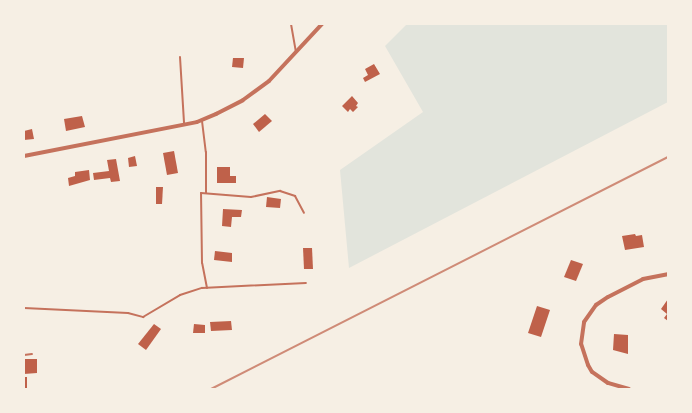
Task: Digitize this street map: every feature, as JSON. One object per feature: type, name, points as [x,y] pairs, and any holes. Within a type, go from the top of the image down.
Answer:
[{"type":"street","points":[[24,156],[184,125],[202,120],[243,100],[269,81],[322,24]]},
{"type":"street","points":[[629,389],[608,383],[588,365],[581,344],[584,322],[596,305],[608,297],[643,279],[668,274]]},
{"type":"lane","points":[[291,24],[297,52]]},
{"type":"lane","points":[[180,56],[184,125]]},
{"type":"lane","points":[[202,120],[206,152],[206,193]]},
{"type":"lane","points":[[207,288],[200,233],[201,193],[252,197],[280,191],[295,196],[304,213]]},
{"type":"lane","points":[[24,308],[128,313],[143,317],[180,294],[207,288],[306,283]]},
{"type":"lane","points":[[24,355],[32,354]]},
{"type":"shaded area","points":[[407,24],[668,24],[668,102],[349,268],[340,170],[423,112],[385,46]]},
{"type":"building","points":[[233,58],[244,58],[243,68],[232,67]]},
{"type":"building","points":[[374,64],[380,74],[365,82],[363,78],[368,75],[365,69]]},
{"type":"building","points":[[352,96],[358,103],[356,106],[358,107],[353,112],[350,109],[348,112],[342,106]]},
{"type":"building","points":[[265,114],[272,121],[259,132],[253,124]]},
{"type":"building","points":[[82,116],[85,127],[66,131],[64,119]]},
{"type":"building","points":[[32,129],[34,139],[24,140],[24,131]]},
{"type":"building","points":[[174,151],[178,173],[167,175],[163,153]]},
{"type":"building","points":[[135,156],[137,166],[129,167],[128,158]]},
{"type":"building","points":[[116,159],[120,181],[111,182],[110,178],[94,180],[93,173],[109,171],[107,160]]},
{"type":"building","points":[[217,167],[230,167],[230,176],[236,176],[236,183],[217,183]]},
{"type":"building","points":[[89,170],[90,180],[69,186],[68,178],[75,176],[75,172]]},
{"type":"building","points":[[156,187],[163,187],[162,204],[156,204]]},
{"type":"building","points":[[267,197],[281,199],[280,208],[266,207]]},
{"type":"building","points":[[223,209],[242,210],[241,217],[232,217],[231,227],[222,226]]},
{"type":"building","points":[[635,234],[636,236],[642,235],[644,247],[625,250],[622,236]]},
{"type":"building","points":[[303,248],[312,248],[313,269],[304,269]]},
{"type":"building","points":[[215,251],[232,253],[232,262],[214,260]]},
{"type":"building","points":[[571,260],[583,264],[576,281],[564,277]]},
{"type":"building","points":[[668,299],[668,321],[664,318],[667,314],[661,309]]},
{"type":"building","points":[[537,306],[550,310],[541,337],[528,333]]},
{"type":"building","points":[[231,321],[232,330],[211,331],[210,322]]},
{"type":"building","points":[[154,324],[161,329],[146,350],[138,344]]},
{"type":"building","points":[[194,324],[205,325],[205,333],[193,333]]},
{"type":"building","points":[[614,334],[628,335],[628,354],[613,350]]},
{"type":"building","points":[[24,359],[37,359],[37,373],[24,374]]},
{"type":"building","points":[[24,377],[27,377],[27,389],[24,389]]},
{"type":"railway","points":[[211,389],[668,157]]}]
